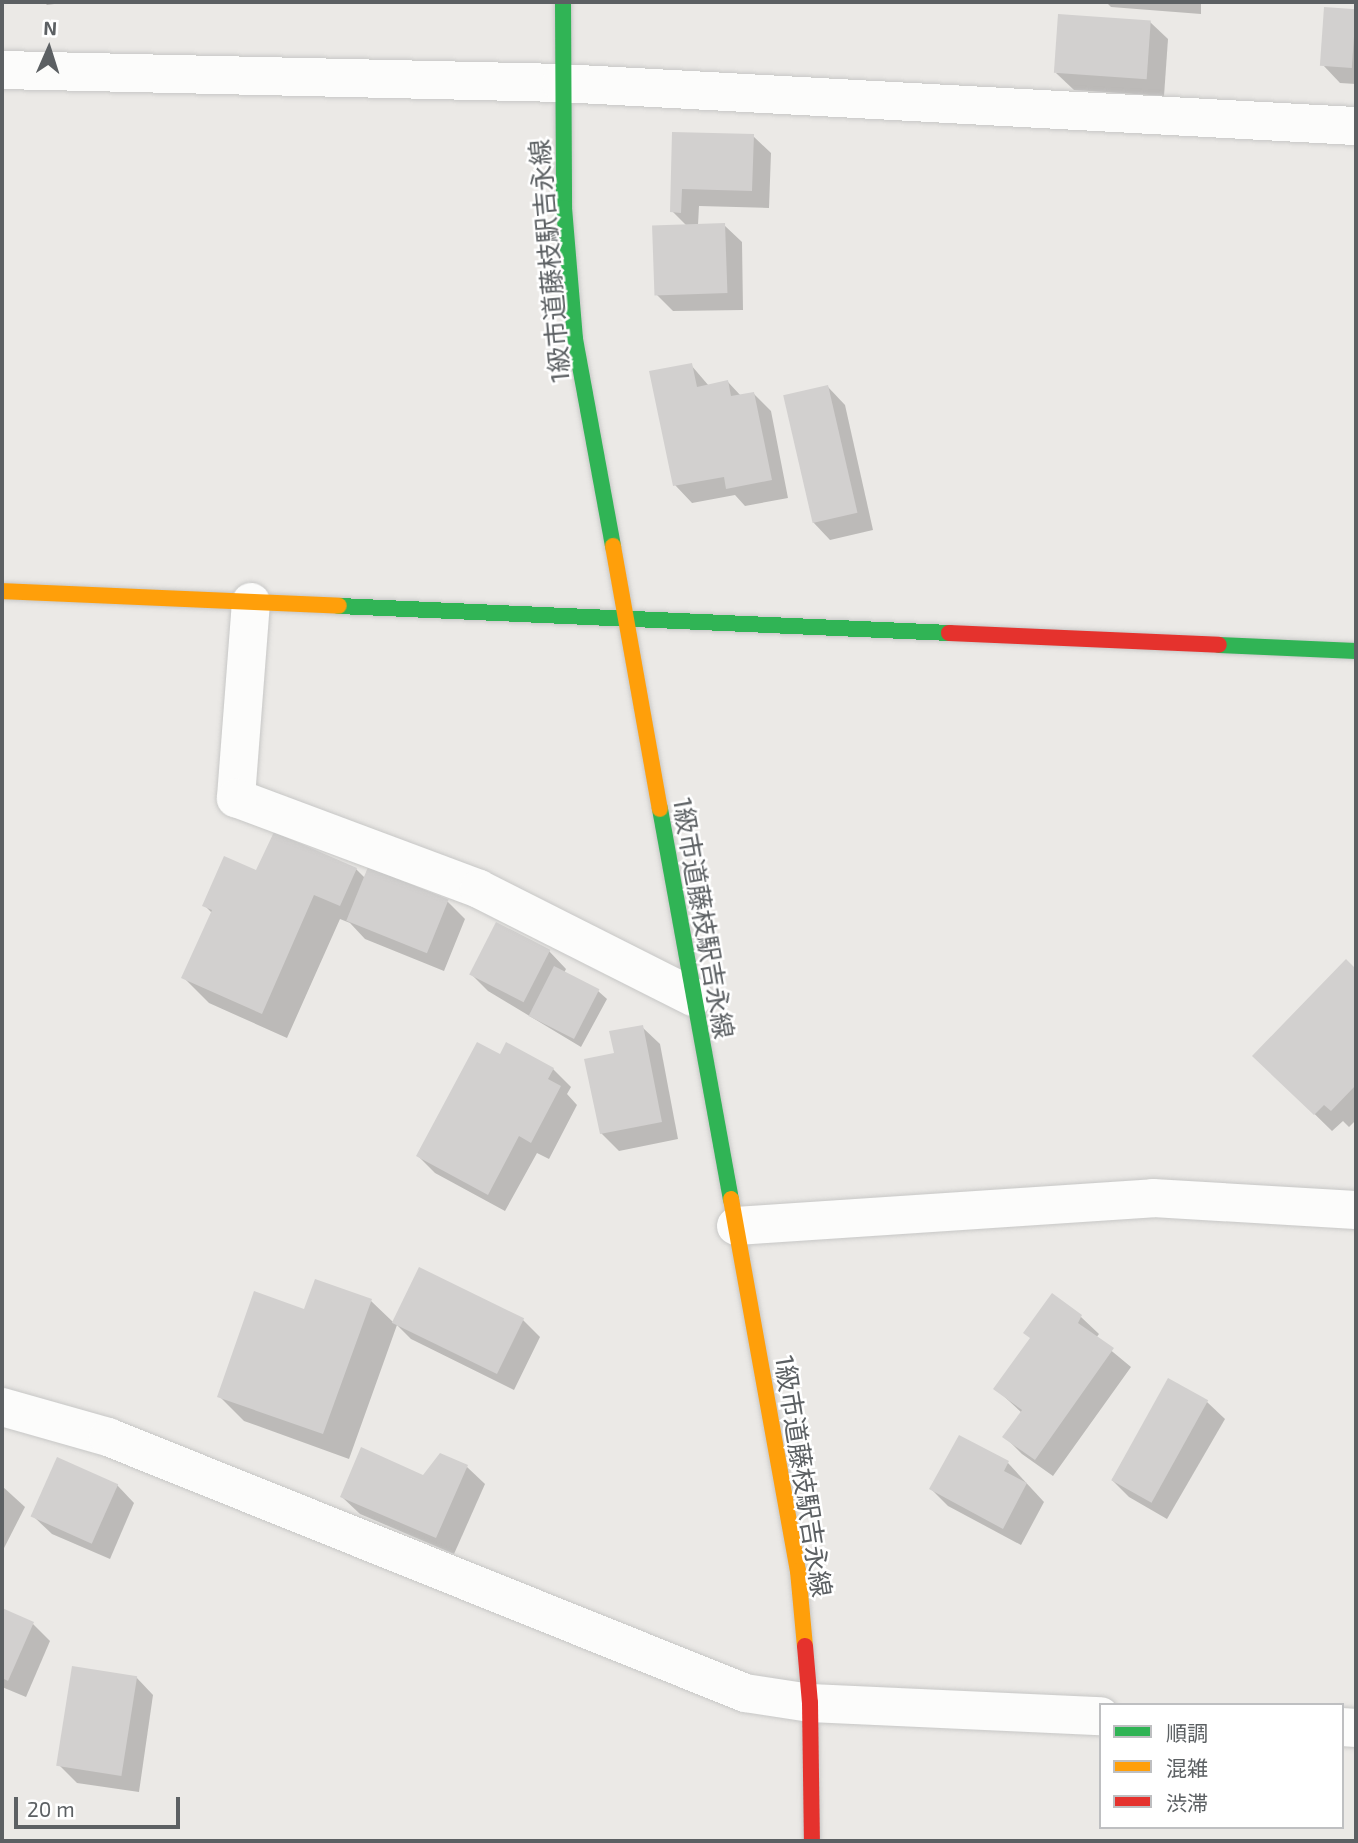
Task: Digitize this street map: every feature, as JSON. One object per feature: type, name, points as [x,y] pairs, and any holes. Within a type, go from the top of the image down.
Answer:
[{"type":"street","name":"1級市道藤枝駅吉永線","points":[[563,2],[561,83],[564,208],[575,339],[798,1571],[810,1703],[812,1841]]},
{"type":"street","points":[[2,70],[561,83],[1356,126]]},
{"type":"street","points":[[2,591],[1356,651]]},
{"type":"street","points":[[251,602],[236,797],[479,889],[694,997]]},
{"type":"street","points":[[736,1226],[1153,1198],[1356,1210]]},
{"type":"street","points":[[2,1407],[108,1437],[745,1693],[810,1703],[1099,1716]]},
{"type":"building","points":[[1324,7],[1356,9],[1352,68],[1320,66]]},
{"type":"building","points":[[1058,14],[1151,20],[1147,79],[1054,73]]},
{"type":"building","points":[[672,132],[754,134],[752,191],[682,189],[681,213],[670,212]]},
{"type":"building","points":[[725,223],[727,293],[654,296],[652,226]]},
{"type":"building","points":[[692,363],[697,387],[728,380],[731,396],[754,392],[772,480],[726,489],[724,477],[673,486],[649,371]]},
{"type":"building","points":[[828,385],[857,513],[813,523],[783,395]]},
{"type":"building","points":[[274,832],[357,868],[340,906],[314,895],[262,1014],[181,978],[212,910],[202,906],[224,856],[256,870]]},
{"type":"building","points":[[368,867],[449,900],[427,953],[346,921]]},
{"type":"building","points":[[496,922],[550,950],[524,1002],[469,975]]},
{"type":"building","points":[[1346,959],[1356,969],[1356,1085],[1331,1111],[1324,1105],[1314,1115],[1252,1056]]},
{"type":"building","points":[[554,966],[599,989],[574,1039],[529,1016]]},
{"type":"building","points":[[643,1025],[662,1122],[600,1134],[584,1059],[614,1053],[609,1031]]},
{"type":"building","points":[[477,1042],[500,1054],[506,1042],[554,1068],[548,1079],[561,1086],[531,1143],[519,1136],[488,1195],[416,1156]]},
{"type":"building","points":[[419,1267],[524,1318],[497,1374],[392,1323]]},
{"type":"building","points":[[315,1279],[372,1299],[323,1434],[217,1397],[254,1291],[304,1309]]},
{"type":"building","points":[[1052,1293],[1082,1315],[1078,1323],[1114,1348],[1035,1460],[1002,1437],[1022,1410],[993,1389],[1030,1338],[1023,1333]]},
{"type":"building","points":[[1168,1378],[1208,1400],[1152,1503],[1111,1480]]},
{"type":"building","points":[[959,1435],[1009,1461],[1004,1471],[1027,1483],[1003,1529],[929,1489]]},
{"type":"building","points":[[361,1447],[423,1475],[440,1453],[468,1465],[436,1538],[340,1497]]},
{"type":"building","points":[[57,1457],[118,1484],[92,1544],[31,1516]]},
{"type":"building","points":[[2,1608],[34,1622],[8,1681],[2,1678]]},
{"type":"building","points":[[72,1666],[137,1676],[121,1776],[56,1766]]},
{"type":"traffic: fast","points":[[563,2],[564,208],[575,339],[613,546]]},
{"type":"traffic: fast","points":[[339,606],[949,633]]},
{"type":"traffic: fast","points":[[1219,645],[1356,651]]},
{"type":"traffic: fast","points":[[660,809],[731,1199]]},
{"type":"traffic: slow","points":[[613,546],[660,809]]},
{"type":"traffic: slow","points":[[2,591],[339,606]]},
{"type":"traffic: slow","points":[[731,1199],[798,1571],[805,1646]]},
{"type":"traffic: jam","points":[[949,633],[1219,645]]},
{"type":"traffic: jam","points":[[805,1646],[810,1703],[812,1841]]}]
